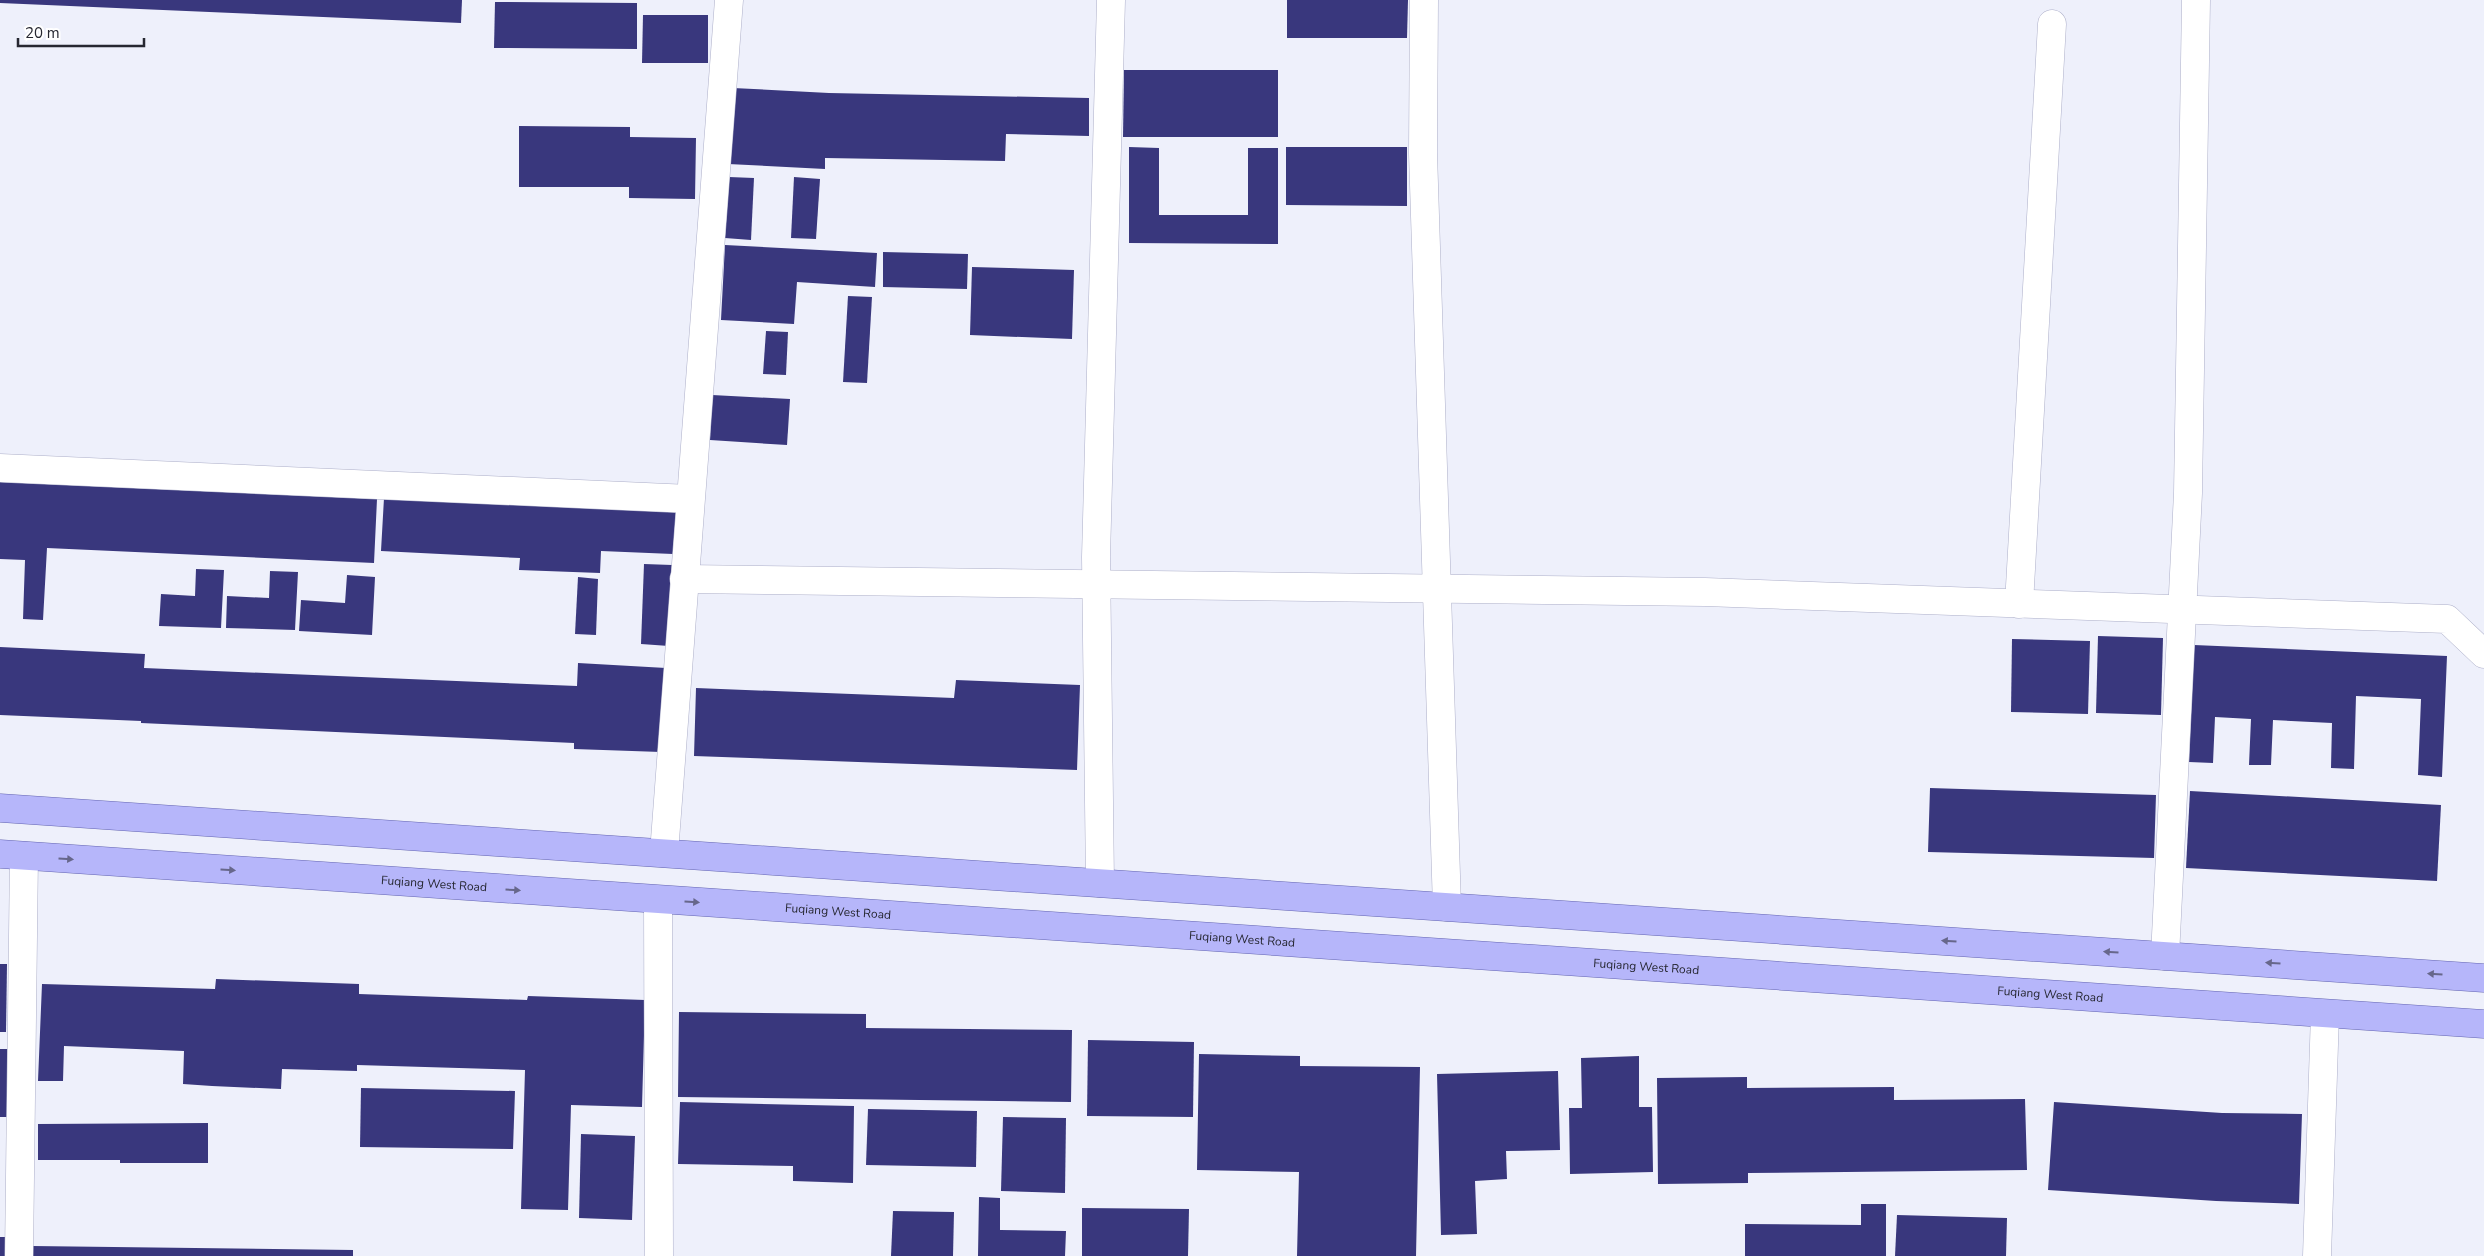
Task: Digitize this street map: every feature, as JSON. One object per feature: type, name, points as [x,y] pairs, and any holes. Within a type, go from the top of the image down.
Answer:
[{"type":"main road","points":[[0,808],[2484,978]]},
{"type":"main road","name":"Fuqiang West Road","points":[[12,855],[2484,1024]]},
{"type":"street","points":[[664,853],[728,0]]},
{"type":"street","points":[[1100,883],[1096,584],[1112,0]]},
{"type":"street","points":[[1424,0],[1423,153],[1448,907]]},
{"type":"street","points":[[2164,956],[2188,494],[2196,0]]},
{"type":"street","points":[[2019,604],[2052,24]]},
{"type":"street","points":[[0,468],[690,499]]},
{"type":"street","points":[[684,579],[1705,592],[2447,619],[2484,654]]},
{"type":"street","points":[[12,855],[19,1256]]},
{"type":"street","points":[[658,900],[659,1256]]},
{"type":"street","points":[[2317,1256],[2325,1014]]},
{"type":"building","points":[[0,0],[462,0],[461,23],[0,3]]},
{"type":"building","points":[[1287,0],[1408,0],[1407,38],[1287,38]]},
{"type":"building","points":[[495,2],[637,3],[637,49],[494,48]]},
{"type":"building","points":[[643,15],[708,15],[708,63],[642,63]]},
{"type":"building","points":[[1124,70],[1278,70],[1278,137],[1123,137]]},
{"type":"building","points":[[733,88],[829,93],[1089,98],[1089,136],[1006,134],[1005,161],[825,158],[825,169],[728,164]]},
{"type":"building","points":[[519,126],[630,127],[630,137],[696,138],[695,199],[629,198],[629,187],[519,187]]},
{"type":"building","points":[[1129,147],[1159,148],[1159,215],[1248,215],[1248,148],[1278,148],[1278,244],[1129,243]]},
{"type":"building","points":[[1286,147],[1407,147],[1407,206],[1286,205]]},
{"type":"building","points":[[729,177],[754,178],[751,240],[725,238]]},
{"type":"building","points":[[794,177],[820,179],[816,239],[791,238]]},
{"type":"building","points":[[725,245],[877,253],[875,287],[797,282],[794,324],[721,320]]},
{"type":"building","points":[[883,252],[968,254],[967,289],[883,287]]},
{"type":"building","points":[[972,267],[1074,270],[1072,339],[970,335]]},
{"type":"building","points":[[848,296],[872,297],[867,383],[843,382]]},
{"type":"building","points":[[766,331],[788,332],[786,375],[763,374]]},
{"type":"building","points":[[712,395],[790,399],[787,445],[710,440]]},
{"type":"building","points":[[0,482],[377,499],[374,563],[47,548],[43,620],[23,619],[25,560],[0,559]]},
{"type":"building","points":[[384,498],[676,512],[673,554],[601,551],[600,573],[519,570],[520,558],[381,551]]},
{"type":"building","points":[[644,564],[672,565],[669,646],[641,644]]},
{"type":"building","points":[[196,569],[224,570],[221,628],[159,626],[161,594],[195,596]]},
{"type":"building","points":[[270,571],[298,572],[295,630],[226,628],[227,596],[269,598]]},
{"type":"building","points":[[347,575],[375,577],[372,635],[299,631],[301,600],[345,603]]},
{"type":"building","points":[[578,577],[598,579],[596,635],[575,634]]},
{"type":"building","points":[[2098,636],[2163,638],[2161,715],[2096,713]]},
{"type":"building","points":[[2012,639],[2090,641],[2088,714],[2011,712]]},
{"type":"building","points":[[2194,645],[2447,656],[2442,777],[2418,775],[2421,699],[2356,696],[2354,769],[2331,768],[2332,723],[2273,720],[2271,765],[2249,765],[2251,719],[2215,717],[2213,763],[2189,762]]},
{"type":"building","points":[[0,647],[145,654],[144,668],[577,686],[578,663],[666,668],[661,752],[574,749],[574,743],[0,715]]},
{"type":"building","points":[[956,680],[1080,685],[1077,770],[694,756],[696,688],[954,698]]},
{"type":"building","points":[[1930,788],[2156,795],[2154,858],[1928,852]]},
{"type":"building","points":[[2190,791],[2441,805],[2437,881],[2186,868]]},
{"type":"building","points":[[0,964],[7,964],[6,1032],[0,1032]]},
{"type":"building","points":[[216,979],[359,984],[359,994],[527,1000],[528,996],[645,1000],[642,1107],[571,1105],[568,1210],[521,1209],[525,1070],[357,1065],[357,1071],[282,1069],[281,1089],[212,1086],[183,1084],[184,1051],[64,1046],[63,1081],[38,1081],[42,984],[215,989]]},
{"type":"building","points":[[679,1012],[866,1014],[866,1028],[1072,1030],[1071,1102],[678,1097]]},
{"type":"building","points":[[1088,1040],[1194,1042],[1193,1117],[1087,1116]]},
{"type":"building","points":[[0,1049],[9,1049],[8,1117],[0,1117]]},
{"type":"building","points":[[1199,1054],[1300,1056],[1300,1066],[1420,1067],[1416,1256],[1297,1256],[1299,1172],[1197,1170]]},
{"type":"building","points":[[1639,1056],[1639,1107],[1652,1107],[1653,1172],[1570,1174],[1569,1108],[1582,1108],[1581,1058]]},
{"type":"building","points":[[1558,1071],[1560,1150],[1506,1151],[1507,1179],[1475,1181],[1477,1234],[1441,1235],[1437,1074]]},
{"type":"building","points":[[1747,1077],[1747,1088],[1894,1087],[1894,1100],[2025,1099],[2027,1170],[1748,1173],[1748,1183],[1658,1184],[1657,1078]]},
{"type":"building","points":[[361,1088],[515,1091],[513,1149],[360,1147]]},
{"type":"building","points":[[680,1102],[854,1106],[853,1183],[793,1181],[793,1166],[678,1164]]},
{"type":"building","points":[[2054,1102],[2222,1113],[2302,1114],[2299,1204],[2216,1201],[2048,1190]]},
{"type":"building","points":[[868,1109],[977,1111],[976,1167],[866,1165]]},
{"type":"building","points":[[1003,1117],[1066,1118],[1065,1193],[1001,1191]]},
{"type":"building","points":[[208,1123],[208,1163],[120,1163],[120,1160],[38,1160],[38,1124]]},
{"type":"building","points":[[581,1134],[635,1136],[632,1220],[579,1218]]},
{"type":"building","points":[[979,1197],[1000,1198],[1000,1230],[1066,1231],[1065,1256],[978,1256]]},
{"type":"building","points":[[1861,1204],[1886,1204],[1886,1256],[1745,1256],[1745,1224],[1861,1225]]},
{"type":"building","points":[[1082,1208],[1189,1209],[1188,1256],[1082,1256]]},
{"type":"building","points":[[893,1211],[954,1212],[953,1256],[891,1256]]},
{"type":"building","points":[[1897,1215],[2007,1218],[2006,1256],[1895,1256]]},
{"type":"building","points":[[0,1237],[6,1237],[6,1256],[0,1256]]},
{"type":"building","points":[[32,1246],[353,1250],[353,1256],[32,1256]]}]
